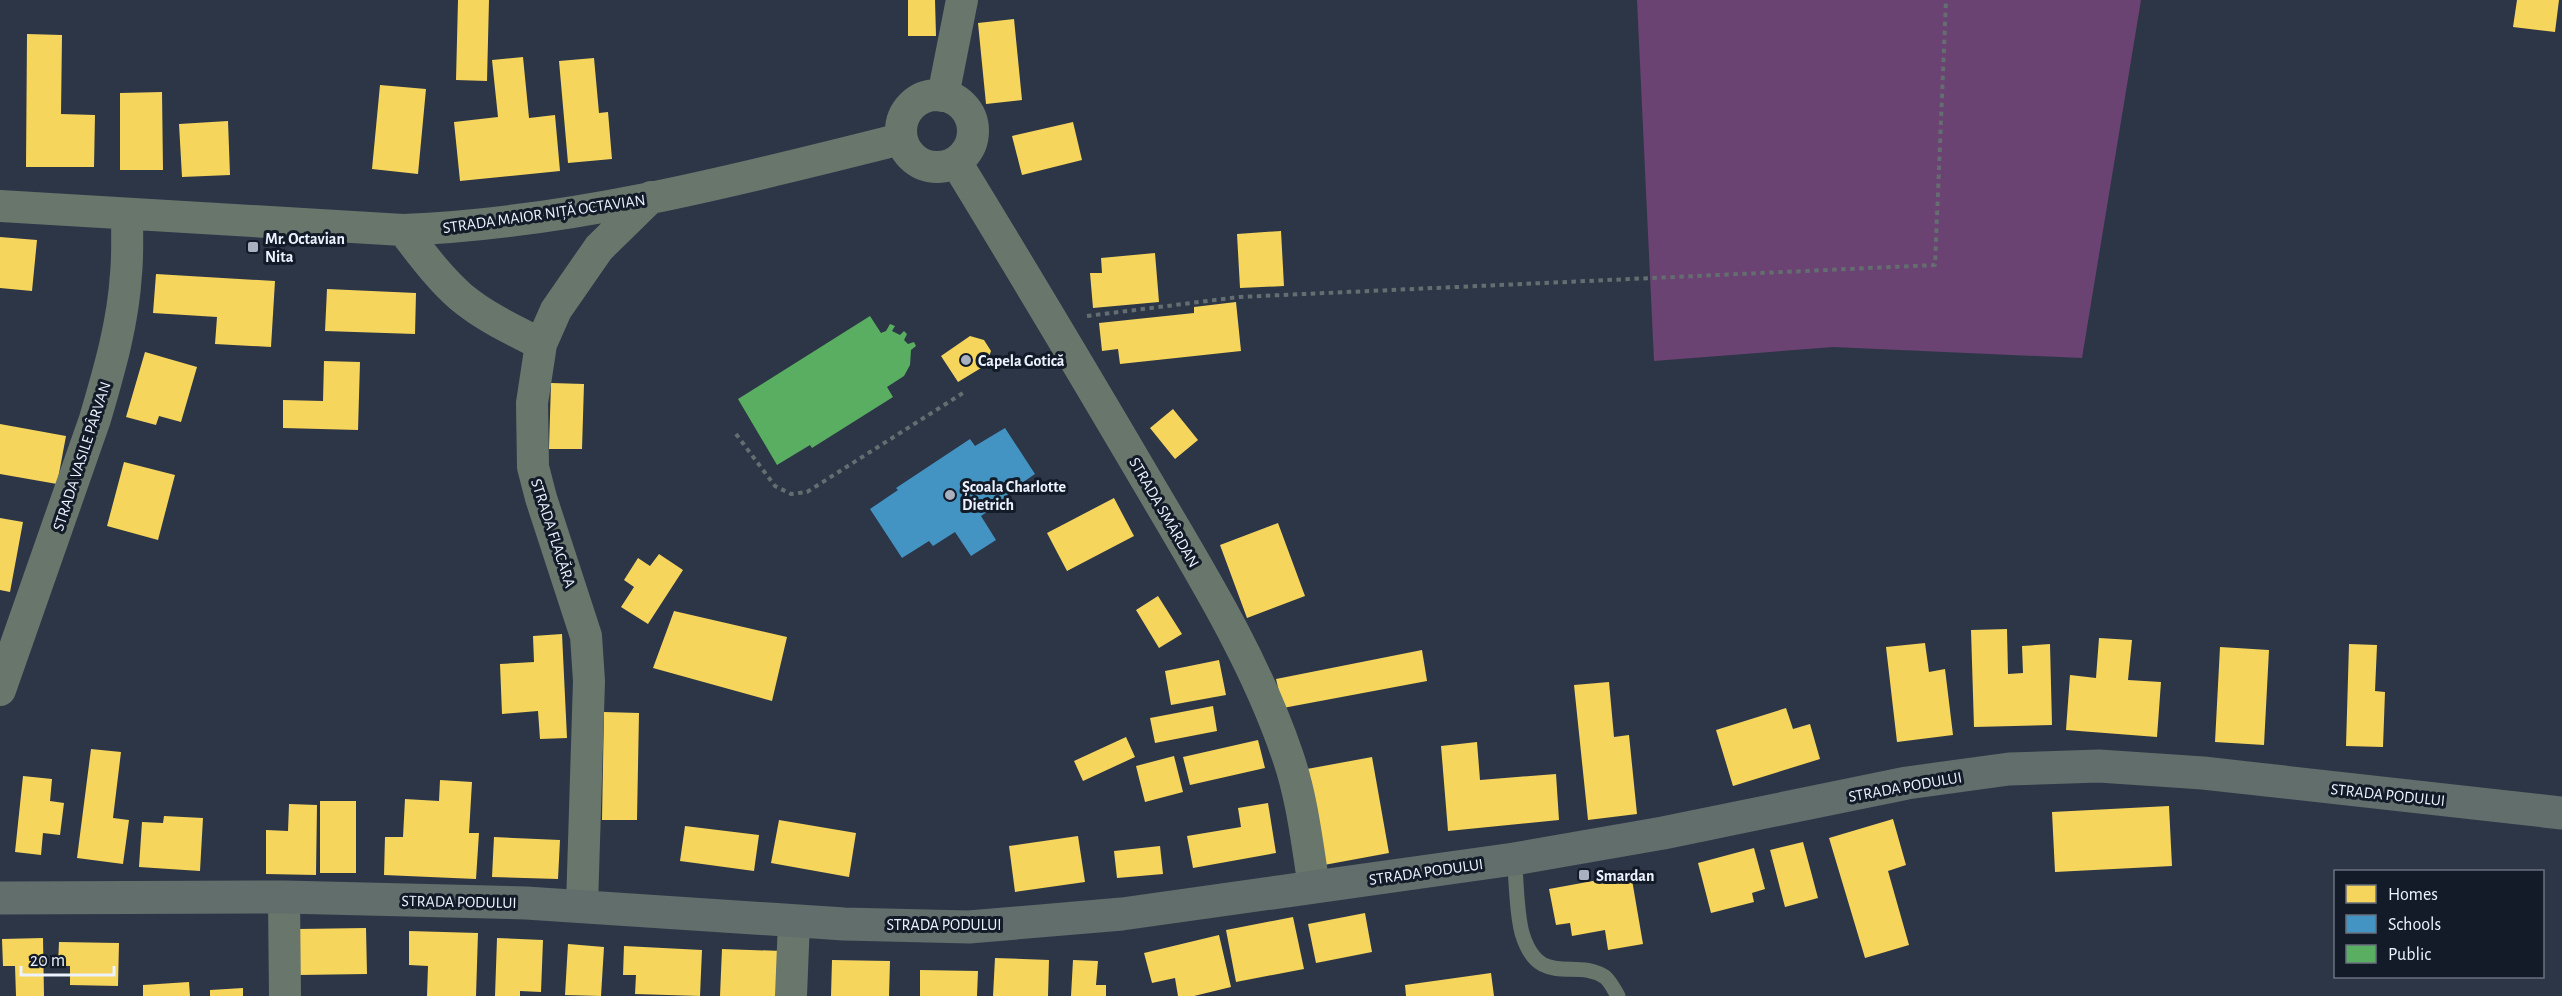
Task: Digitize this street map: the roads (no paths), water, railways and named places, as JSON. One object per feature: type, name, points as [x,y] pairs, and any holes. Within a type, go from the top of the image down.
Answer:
[{"type":"street","points":[[943,96],[962,0]]},
{"type":"street","points":[[932,96],[943,96],[955,100],[964,108],[971,119],[973,131],[971,143],[956,162],[934,167],[913,159],[901,139],[904,116],[911,106],[932,96]]},
{"type":"street","name":"STRADA MAIOR NIȚĂ OCTAVIAN","points":[[0,206],[403,230],[489,224],[651,197],[752,176],[901,139]]},
{"type":"street","name":"STRADA SMÂRDAN","points":[[956,162],[1138,465],[1239,644],[1273,713],[1288,756],[1298,794],[1314,887]]},
{"type":"street","name":"STRADA FLACĂRA","points":[[582,906],[589,681],[586,636],[533,467],[532,403],[541,345],[556,310],[592,257],[651,197]]},
{"type":"street","name":"STRADA VASILE PÂRVAN","points":[[0,690],[95,419],[106,379],[123,307],[127,272],[127,214]]},
{"type":"street","points":[[403,230],[433,268],[460,296],[493,320],[541,345]]},
{"type":"street","name":"STRADA PODULUI","points":[[0,898],[284,897],[582,906],[794,921],[969,927],[1070,920],[1514,859],[1652,836],[1907,783],[2009,769],[2099,766],[2203,773],[2562,813]]},
{"type":"street","points":[[284,897],[285,996]]},
{"type":"street","points":[[791,996],[794,921]]},
{"type":"lane","points":[[1514,859],[1522,932],[1531,951],[1544,965],[1558,971],[1583,970],[1605,977],[1618,996]]},
{"type":"place","name":"Mr. Octavian Nita","points":[[253,247]]},
{"type":"place","name":"Capela Gotică","points":[[966,360]]},
{"type":"place","name":"Școala Charlotte Dietrich","points":[[950,495]]},
{"type":"place","name":"Smardan","points":[[1584,875]]}]
